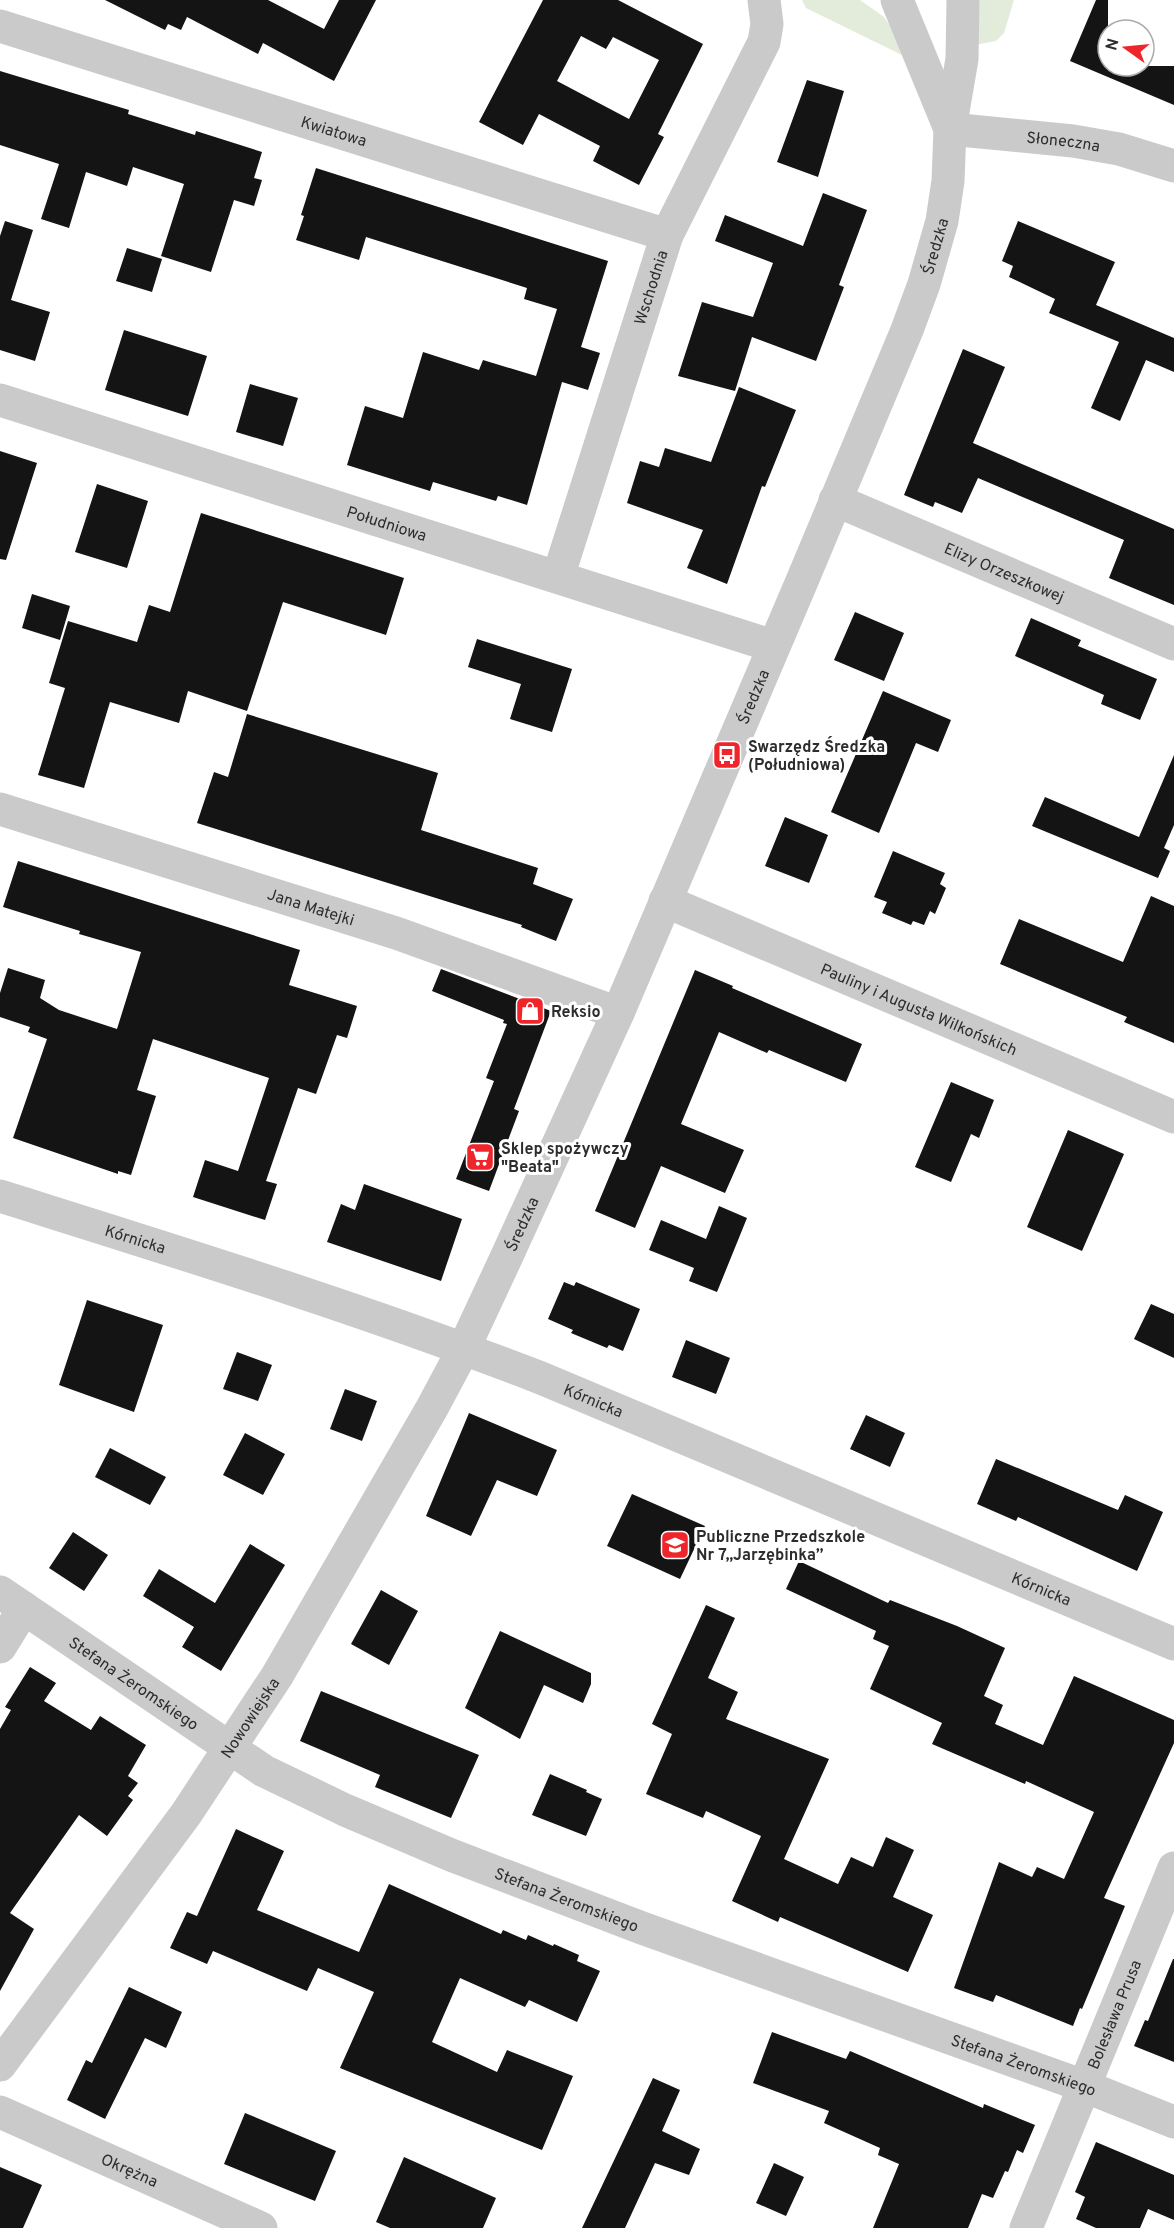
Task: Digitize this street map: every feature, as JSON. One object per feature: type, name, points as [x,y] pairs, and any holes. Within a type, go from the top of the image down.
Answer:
[{"type":"street","name":"Średzka","points":[[897,0],[950,129]]},
{"type":"street","name":"Średzka","points":[[464,1348],[618,1013],[907,330],[924,284],[942,221],[948,181],[950,129],[962,59],[963,0]]},
{"type":"street","name":"Wschodnia","points":[[558,577],[667,235],[764,42],[767,24],[765,4]]},
{"type":"street","name":"Kwiatowa","points":[[0,26],[667,235]]},
{"type":"street","name":"Słoneczna","points":[[950,129],[1073,141],[1119,149],[1174,165]]},
{"type":"street","name":"Południowa","points":[[0,400],[773,646]]},
{"type":"street","name":"Elizy Orzeszkowej","points":[[836,500],[1174,644]]},
{"type":"street","name":"Jana Matejki","points":[[0,809],[396,933],[618,1013]]},
{"type":"street","name":"Pauliny i Augusta Wilkońskich","points":[[665,901],[1174,1117]]},
{"type":"street","name":"Kórnicka","points":[[0,1196],[464,1348],[541,1378],[1174,1644]]},
{"type":"street","name":"Nowowiejska","points":[[0,2065],[121,1903],[230,1749],[318,1607],[464,1348]]},
{"type":"street","name":"Stefana Żeromskiego","points":[[12,1600],[264,1772],[334,1805],[451,1855],[642,1928],[1084,2086],[1174,2122]]},
{"type":"street","points":[[0,1647],[12,1600]]},
{"type":"street","name":"Bolesława Prusa","points":[[1026,2228],[1174,1868]]},
{"type":"street","name":"Okrężna","points":[[0,2112],[261,2228]]},
{"type":"green space","points":[[802,0],[860,0],[884,17],[896,34],[904,56],[806,8]]},
{"type":"green space","points":[[980,0],[1014,0],[1004,33],[996,41],[970,46],[976,8]]},
{"type":"building","points":[[105,0],[268,0],[324,29],[339,0],[376,0],[334,81],[263,43],[258,54],[187,17],[181,30],[168,24],[165,30]]},
{"type":"building","points":[[543,0],[618,0],[703,44],[658,134],[664,137],[639,185],[593,161],[600,146],[539,114],[523,145],[479,122]],"holes":[[[581,36],[606,49],[613,37],[659,60],[629,119],[557,81]]]},
{"type":"building","points":[[1096,0],[1108,0],[1108,18],[1096,18],[1096,72],[1070,61]]},
{"type":"building","points":[[1156,66],[1174,66],[1174,105],[1110,78],[1156,78]]},
{"type":"building","points":[[0,71],[129,110],[128,114],[195,135],[196,131],[262,152],[254,178],[262,180],[254,206],[234,200],[211,272],[161,256],[184,184],[133,167],[127,186],[86,172],[69,228],[41,219],[59,164],[0,145]]},
{"type":"building","points":[[807,80],[844,91],[818,177],[777,162]]},
{"type":"building","points":[[316,168],[608,261],[581,347],[600,353],[588,390],[562,382],[527,505],[498,496],[496,501],[433,482],[430,491],[347,465],[365,406],[403,418],[423,352],[479,370],[483,360],[536,376],[557,309],[524,299],[527,288],[366,237],[359,260],[296,240],[304,216],[301,215]]},
{"type":"building","points":[[823,193],[867,210],[839,285],[844,287],[816,361],[752,337],[735,391],[678,376],[702,302],[753,317],[773,263],[715,241],[725,215],[803,246]]},
{"type":"building","points":[[5,221],[33,230],[11,300],[50,312],[35,361],[0,350],[0,236]]},
{"type":"building","points":[[1018,221],[1115,262],[1096,305],[1174,338],[1174,372],[1146,360],[1120,421],[1091,408],[1119,342],[1049,313],[1055,299],[1009,277],[1013,266],[1002,261]]},
{"type":"building","points":[[127,248],[162,259],[152,292],[116,281]]},
{"type":"building","points":[[124,330],[207,356],[188,416],[105,390]]},
{"type":"building","points":[[963,349],[1005,367],[973,443],[1174,529],[1174,605],[1109,578],[1124,540],[978,478],[962,513],[935,502],[933,507],[904,495]]},
{"type":"building","points":[[250,384],[298,398],[283,446],[236,432]]},
{"type":"building","points":[[739,387],[796,410],[765,487],[762,486],[727,584],[687,568],[703,530],[627,503],[640,461],[659,467],[665,448],[711,462]]},
{"type":"building","points":[[0,451],[37,463],[6,560],[0,559]]},
{"type":"building","points":[[97,484],[148,501],[127,568],[75,552]]},
{"type":"building","points":[[201,513],[404,578],[386,635],[283,602],[247,711],[188,691],[179,723],[110,702],[84,788],[38,775],[65,688],[49,683],[68,621],[137,642],[149,605],[170,612]]},
{"type":"building","points":[[32,594],[70,606],[60,640],[22,628]]},
{"type":"building","points":[[855,612],[904,633],[884,681],[834,660]]},
{"type":"building","points":[[1031,618],[1081,640],[1078,646],[1157,679],[1140,720],[1101,704],[1104,695],[1015,656]]},
{"type":"building","points":[[477,639],[572,669],[552,732],[510,719],[521,684],[468,667]]},
{"type":"building","points":[[883,691],[951,720],[938,752],[916,743],[879,833],[831,812]]},
{"type":"building","points":[[247,714],[438,773],[421,830],[538,868],[533,884],[573,899],[556,941],[521,927],[522,925],[197,823],[214,772],[228,777]]},
{"type":"building","points":[[1174,755],[1174,825],[1164,848],[1170,851],[1158,878],[1032,826],[1045,797],[1139,837]]},
{"type":"building","points":[[785,817],[828,835],[809,883],[765,866]]},
{"type":"building","points":[[893,851],[945,873],[940,884],[946,888],[935,914],[930,911],[924,925],[913,921],[911,925],[882,913],[887,902],[874,897]]},
{"type":"building","points":[[18,861],[300,950],[289,985],[357,1006],[347,1038],[337,1035],[316,1094],[298,1088],[266,1181],[277,1184],[265,1220],[193,1197],[205,1160],[238,1171],[269,1078],[153,1039],[137,1090],[156,1096],[131,1175],[118,1171],[118,1174],[13,1138],[47,1039],[28,1032],[30,1027],[0,1017],[0,993],[8,968],[45,980],[40,998],[59,1010],[117,1029],[141,952],[79,934],[80,931],[3,907]]},
{"type":"building","points":[[1151,896],[1174,906],[1174,1043],[1124,1022],[1127,1017],[1000,964],[1019,919],[1123,962]]},
{"type":"building","points":[[441,969],[551,1011],[514,1109],[519,1111],[489,1191],[456,1179],[494,1081],[486,1078],[507,1024],[503,1023],[504,1020],[432,991]]},
{"type":"building","points":[[695,970],[862,1044],[846,1082],[769,1050],[767,1053],[719,1032],[681,1124],[744,1150],[725,1193],[661,1166],[635,1228],[595,1211]]},
{"type":"building","points":[[951,1082],[994,1100],[979,1138],[971,1134],[951,1182],[915,1167]]},
{"type":"building","points":[[1068,1130],[1124,1154],[1082,1251],[1027,1227]]},
{"type":"building","points":[[364,1184],[462,1219],[441,1281],[327,1242],[341,1204],[355,1210]]},
{"type":"building","points":[[719,1206],[747,1218],[717,1292],[689,1281],[694,1268],[649,1250],[661,1220],[706,1239]]},
{"type":"building","points":[[564,1282],[574,1286],[576,1282],[640,1309],[623,1351],[609,1345],[607,1348],[571,1333],[573,1330],[548,1319]]},
{"type":"building","points":[[87,1300],[163,1325],[134,1412],[59,1385]]},
{"type":"building","points":[[1151,1304],[1174,1314],[1174,1358],[1134,1339]]},
{"type":"building","points":[[686,1340],[730,1358],[716,1394],[672,1377]]},
{"type":"building","points":[[237,1352],[272,1365],[258,1401],[223,1389]]},
{"type":"building","points":[[345,1389],[377,1401],[362,1441],[330,1429]]},
{"type":"building","points":[[469,1413],[557,1450],[537,1496],[497,1480],[471,1536],[426,1516]]},
{"type":"building","points":[[866,1415],[905,1433],[890,1467],[850,1449]]},
{"type":"building","points":[[245,1433],[285,1454],[263,1495],[223,1475]]},
{"type":"building","points":[[110,1448],[166,1477],[150,1505],[95,1477]]},
{"type":"building","points":[[996,1459],[1118,1510],[1125,1495],[1163,1512],[1137,1571],[1018,1517],[1016,1521],[977,1504]]},
{"type":"building","points":[[632,1494],[705,1526],[680,1579],[607,1546]]},
{"type":"building","points":[[73,1532],[108,1555],[84,1591],[49,1568]]},
{"type":"building","points":[[250,1544],[285,1565],[221,1671],[182,1647],[194,1627],[143,1596],[159,1569],[215,1603]]},
{"type":"building","points":[[799,1561],[888,1603],[890,1600],[957,1626],[1005,1648],[984,1696],[1003,1705],[995,1724],[1043,1745],[1074,1676],[1174,1720],[1174,1743],[1104,1898],[1125,1906],[1073,2026],[996,1995],[993,2002],[954,1988],[999,1862],[1032,1877],[1037,1867],[1064,1879],[1094,1812],[1026,1781],[1025,1784],[932,1744],[942,1723],[870,1689],[889,1646],[873,1639],[876,1631],[786,1589]]},
{"type":"building","points":[[381,1590],[418,1611],[389,1665],[351,1644]]},
{"type":"building","points":[[706,1605],[735,1618],[708,1678],[738,1692],[726,1719],[829,1759],[784,1859],[838,1884],[851,1857],[873,1867],[886,1837],[914,1850],[893,1897],[933,1915],[908,1972],[780,1917],[778,1922],[732,1901],[761,1836],[706,1811],[703,1818],[646,1794],[672,1734],[652,1724]]},
{"type":"building","points":[[500,1631],[591,1673],[591,1684],[583,1703],[544,1685],[520,1739],[465,1708]]},
{"type":"building","points":[[30,1667],[56,1683],[44,1701],[91,1730],[100,1716],[146,1745],[128,1776],[138,1783],[128,1796],[133,1800],[107,1836],[79,1815],[10,1913],[34,1929],[0,1991],[0,1729],[11,1710],[5,1707]]},
{"type":"building","points":[[321,1691],[479,1755],[451,1818],[375,1787],[380,1775],[300,1741]]},
{"type":"building","points":[[550,1774],[602,1799],[586,1836],[532,1815]]},
{"type":"building","points":[[236,1829],[284,1851],[257,1910],[359,1952],[389,1884],[501,1934],[503,1930],[526,1940],[528,1935],[553,1946],[554,1944],[579,1955],[577,1961],[600,1971],[577,2022],[529,2000],[525,2007],[460,1978],[432,2042],[497,2072],[507,2050],[573,2076],[542,2150],[340,2068],[374,1992],[318,1968],[307,1991],[213,1951],[207,1964],[170,1948],[187,1912],[197,1916]]},
{"type":"building","points":[[1173,1959],[1174,2062],[1134,2046],[1145,2020],[1148,2021]]},
{"type":"building","points":[[129,1987],[182,2012],[166,2048],[145,2038],[105,2119],[67,2100],[86,2060],[92,2063]]},
{"type":"building","points":[[772,2032],[846,2059],[850,2051],[983,2108],[984,2104],[1035,2125],[1023,2153],[1017,2150],[993,2198],[982,2194],[968,2228],[873,2228],[899,2164],[878,2155],[880,2148],[824,2123],[829,2111],[753,2083]]},
{"type":"building","points":[[653,2078],[680,2090],[662,2131],[700,2149],[689,2175],[655,2163],[625,2228],[582,2228]]},
{"type":"building","points":[[245,2113],[336,2151],[315,2201],[224,2164]]},
{"type":"building","points":[[1096,2142],[1174,2175],[1174,2220],[1148,2209],[1140,2228],[1096,2228],[1076,2219],[1085,2197],[1075,2192]]},
{"type":"building","points":[[404,2157],[496,2198],[483,2228],[390,2228],[376,2222]]},
{"type":"building","points":[[774,2163],[804,2177],[786,2216],[756,2203]]},
{"type":"building","points":[[0,2167],[42,2185],[23,2228],[0,2228]]},
{"type":"place","name":"Swarzędz Średzka (Południowa)","points":[[727,755]]},
{"type":"place","name":"Reksio","points":[[530,1011]]},
{"type":"place","name":"Sklep spożywczy \"Beata\"","points":[[480,1157]]},
{"type":"place","name":"Publiczne Przedszkole Nr 7„Jarzębinka”","points":[[675,1545]]}]
